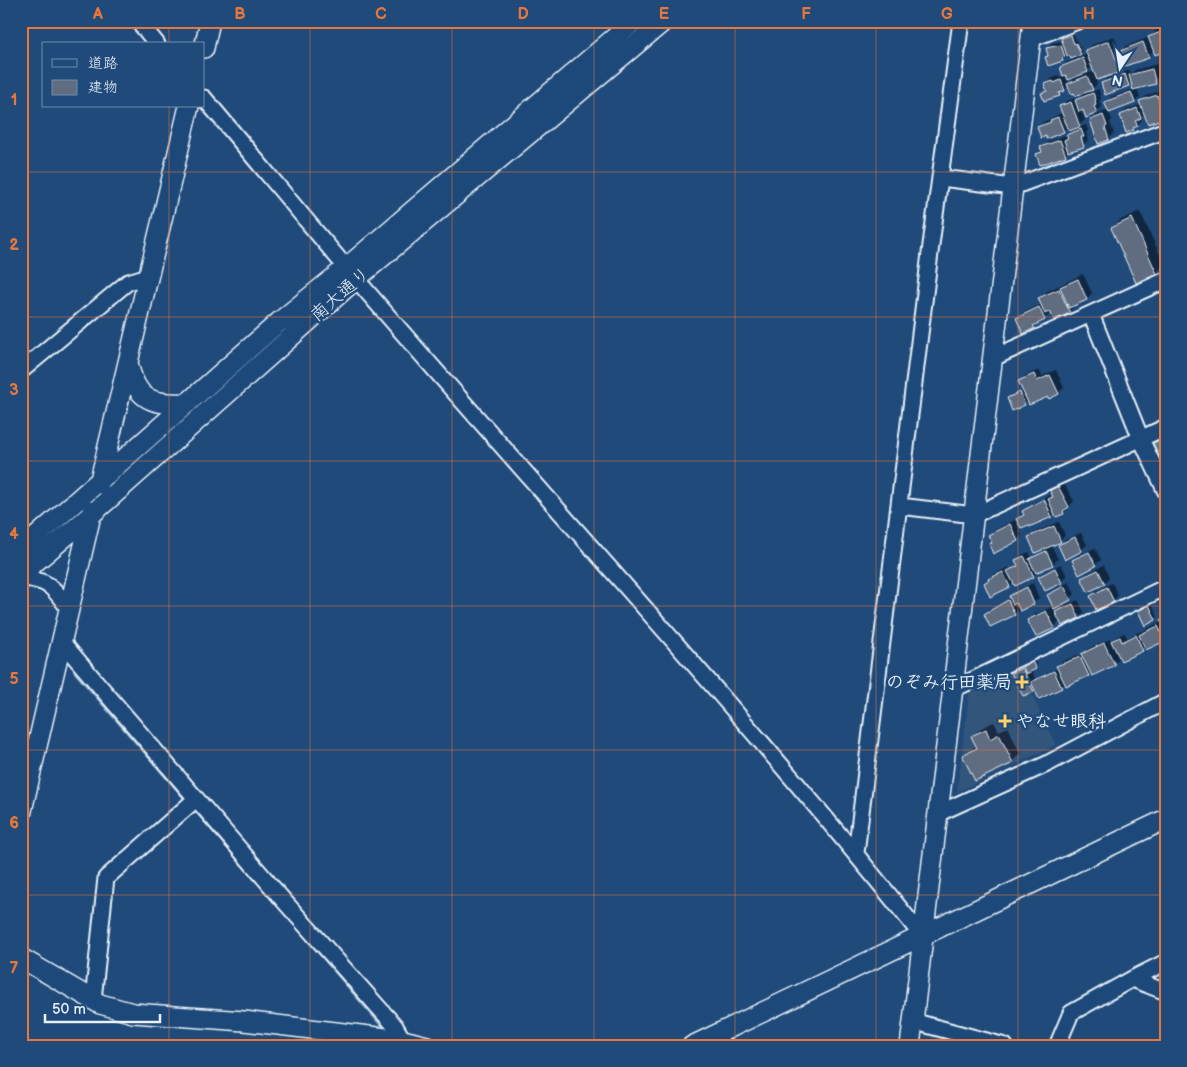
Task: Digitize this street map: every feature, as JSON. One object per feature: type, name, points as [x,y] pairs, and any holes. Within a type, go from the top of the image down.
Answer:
[{"type":"street","points":[[138,21],[155,42]]},
{"type":"street","points":[[205,44],[210,21]]},
{"type":"street","name":"南大通り","points":[[21,574],[92,514],[351,273],[634,21]]},
{"type":"street","name":"南大通り","points":[[21,550],[279,322],[351,273],[664,21]]},
{"type":"street","points":[[856,853],[931,245],[962,21]]},
{"type":"street","points":[[910,1046],[1032,30],[1078,21]]},
{"type":"street","points":[[205,99],[351,273],[856,853],[922,936]]},
{"type":"street","points":[[21,815],[189,108]]},
{"type":"street","points":[[941,178],[1013,187],[1166,130]]},
{"type":"street","points":[[21,371],[128,282],[148,276]]},
{"type":"street","points":[[992,358],[1166,280]]},
{"type":"street","points":[[1091,314],[1141,439],[1166,492]]},
{"type":"street","points":[[127,362],[132,381],[140,393],[154,402],[168,404],[188,403]]},
{"type":"street","points":[[900,506],[974,515],[1166,428]]},
{"type":"street","points":[[21,578],[44,582],[58,594],[69,608]]},
{"type":"street","points":[[952,690],[1166,587]]},
{"type":"street","points":[[61,641],[284,902],[395,1026],[403,1040]]},
{"type":"street","points":[[937,814],[1047,764],[1166,701]]},
{"type":"street","points":[[93,1000],[106,878],[196,798]]},
{"type":"street","points":[[692,1046],[1166,819]]},
{"type":"street","points":[[21,958],[100,1004],[133,1013],[244,1021],[403,1040],[427,1046]]},
{"type":"street","points":[[1057,1046],[1071,1013],[1166,962]]},
{"type":"street","points":[[1132,979],[1166,992]]},
{"type":"street","points":[[912,1021],[1005,1046]]},
{"type":"shaded area","name":"やなせ眼科","points":[[1009,668],[1022,697],[1031,693],[1056,745],[957,792],[970,687]]},
{"type":"green space","points":[[1166,437],[1166,478],[1150,444]]},
{"type":"building","points":[[1166,30],[1166,51],[1155,55],[1148,37]]},
{"type":"building","points":[[1071,35],[1081,55],[1071,59],[1070,56],[1067,56],[1061,38]]},
{"type":"building","points":[[1109,41],[1121,72],[1097,80],[1085,50]]},
{"type":"building","points":[[1143,42],[1149,58],[1125,66],[1120,51]]},
{"type":"building","points":[[1061,45],[1065,57],[1062,58],[1063,61],[1048,66],[1045,57],[1048,56],[1046,48]]},
{"type":"building","points":[[1083,58],[1088,72],[1068,80],[1066,75],[1063,76],[1060,67]]},
{"type":"building","points":[[1166,64],[1166,86],[1165,86],[1158,67]]},
{"type":"building","points":[[1152,69],[1156,84],[1133,90],[1129,75]]},
{"type":"building","points":[[1125,74],[1129,86],[1105,95],[1101,83]]},
{"type":"building","points":[[1087,76],[1093,90],[1075,96],[1074,93],[1071,94],[1067,84]]},
{"type":"building","points":[[1061,80],[1065,91],[1059,93],[1060,96],[1044,101],[1041,93],[1047,91],[1044,84]]},
{"type":"building","points":[[1131,92],[1135,103],[1109,113],[1104,102]]},
{"type":"building","points":[[1093,93],[1096,100],[1096,105],[1094,106],[1097,113],[1086,118],[1083,110],[1079,112],[1075,100]]},
{"type":"building","points":[[1157,95],[1165,118],[1148,124],[1139,101]]},
{"type":"building","points":[[1071,102],[1080,127],[1069,131],[1059,106]]},
{"type":"building","points":[[1137,108],[1141,118],[1135,121],[1138,126],[1126,133],[1120,115]]},
{"type":"building","points":[[1103,115],[1109,140],[1098,144],[1090,120]]},
{"type":"building","points":[[1058,117],[1064,132],[1046,139],[1046,136],[1041,138],[1037,127],[1051,122],[1050,120]]},
{"type":"building","points":[[1081,129],[1084,137],[1081,137],[1084,147],[1068,152],[1064,140],[1068,138],[1066,135]]},
{"type":"building","points":[[1060,140],[1066,156],[1040,165],[1036,154],[1042,152],[1040,147]]},
{"type":"building","points":[[1132,218],[1157,274],[1136,283],[1111,228]]},
{"type":"building","points":[[1078,279],[1087,300],[1069,308],[1060,287]]},
{"type":"building","points":[[1059,289],[1070,313],[1054,320],[1050,311],[1045,314],[1038,298]]},
{"type":"building","points":[[1039,307],[1045,320],[1023,334],[1016,318]]},
{"type":"building","points":[[1034,374],[1037,381],[1050,375],[1059,394],[1029,405],[1018,381]]},
{"type":"building","points":[[1020,392],[1025,405],[1012,411],[1007,398]]},
{"type":"building","points":[[1058,486],[1069,507],[1063,511],[1064,514],[1056,517],[1048,499],[1053,497],[1050,490]]},
{"type":"building","points":[[1044,499],[1052,517],[1029,527],[1029,525],[1021,528],[1016,519],[1024,515],[1022,511]]},
{"type":"building","points":[[1010,524],[1018,541],[993,554],[989,544],[992,543],[988,535]]},
{"type":"building","points":[[1054,526],[1061,542],[1035,553],[1028,537]]},
{"type":"building","points":[[1075,537],[1082,551],[1065,560],[1058,545]]},
{"type":"building","points":[[1046,551],[1053,565],[1036,573],[1029,559]]},
{"type":"building","points":[[1089,552],[1096,566],[1079,575],[1072,560]]},
{"type":"building","points":[[1024,556],[1034,577],[1015,586],[1007,571],[1018,566],[1015,560]]},
{"type":"building","points":[[1055,568],[1062,583],[1045,591],[1038,577]]},
{"type":"building","points":[[1098,570],[1105,584],[1088,592],[1081,578]]},
{"type":"building","points":[[1003,572],[1010,587],[990,597],[984,583]]},
{"type":"building","points":[[1064,586],[1071,600],[1054,609],[1047,595]]},
{"type":"building","points":[[1027,587],[1034,604],[1020,611],[1016,603],[1013,605],[1009,596]]},
{"type":"building","points":[[1107,587],[1114,602],[1096,610],[1090,596]]},
{"type":"building","points":[[1008,600],[1015,615],[990,627],[984,614]]},
{"type":"building","points":[[1073,604],[1079,618],[1062,626],[1055,612]]},
{"type":"building","points":[[1149,605],[1156,620],[1145,626],[1138,611]]},
{"type":"building","points":[[1046,611],[1055,628],[1036,637],[1027,620]]},
{"type":"building","points":[[1166,618],[1166,631],[1160,620]]},
{"type":"building","points":[[1158,626],[1165,641],[1146,650],[1139,635]]},
{"type":"building","points":[[1136,635],[1143,651],[1121,661],[1111,641],[1120,637],[1122,642]]},
{"type":"building","points":[[1104,643],[1115,665],[1092,676],[1081,654]]},
{"type":"building","points":[[1080,657],[1089,676],[1066,686],[1056,666]]},
{"type":"building","points":[[1032,661],[1036,669],[1026,674],[1022,665]]},
{"type":"building","name":"のぞみ行田薬局","points":[[1022,668],[1034,692],[1023,696],[1011,673]]},
{"type":"building","points":[[1054,671],[1062,688],[1039,699],[1031,682]]},
{"type":"building","points":[[986,729],[990,739],[999,734],[1013,763],[975,781],[962,755],[977,748],[971,736]]},
{"type":"waterway","points":[[76,672],[227,846]]},
{"type":"waterway","points":[[309,940],[383,1026]]},
{"type":"place","name":"のぞみ行田薬局","points":[[1022,682]]},
{"type":"place","name":"やなせ眼科","points":[[1005,721]]}]
